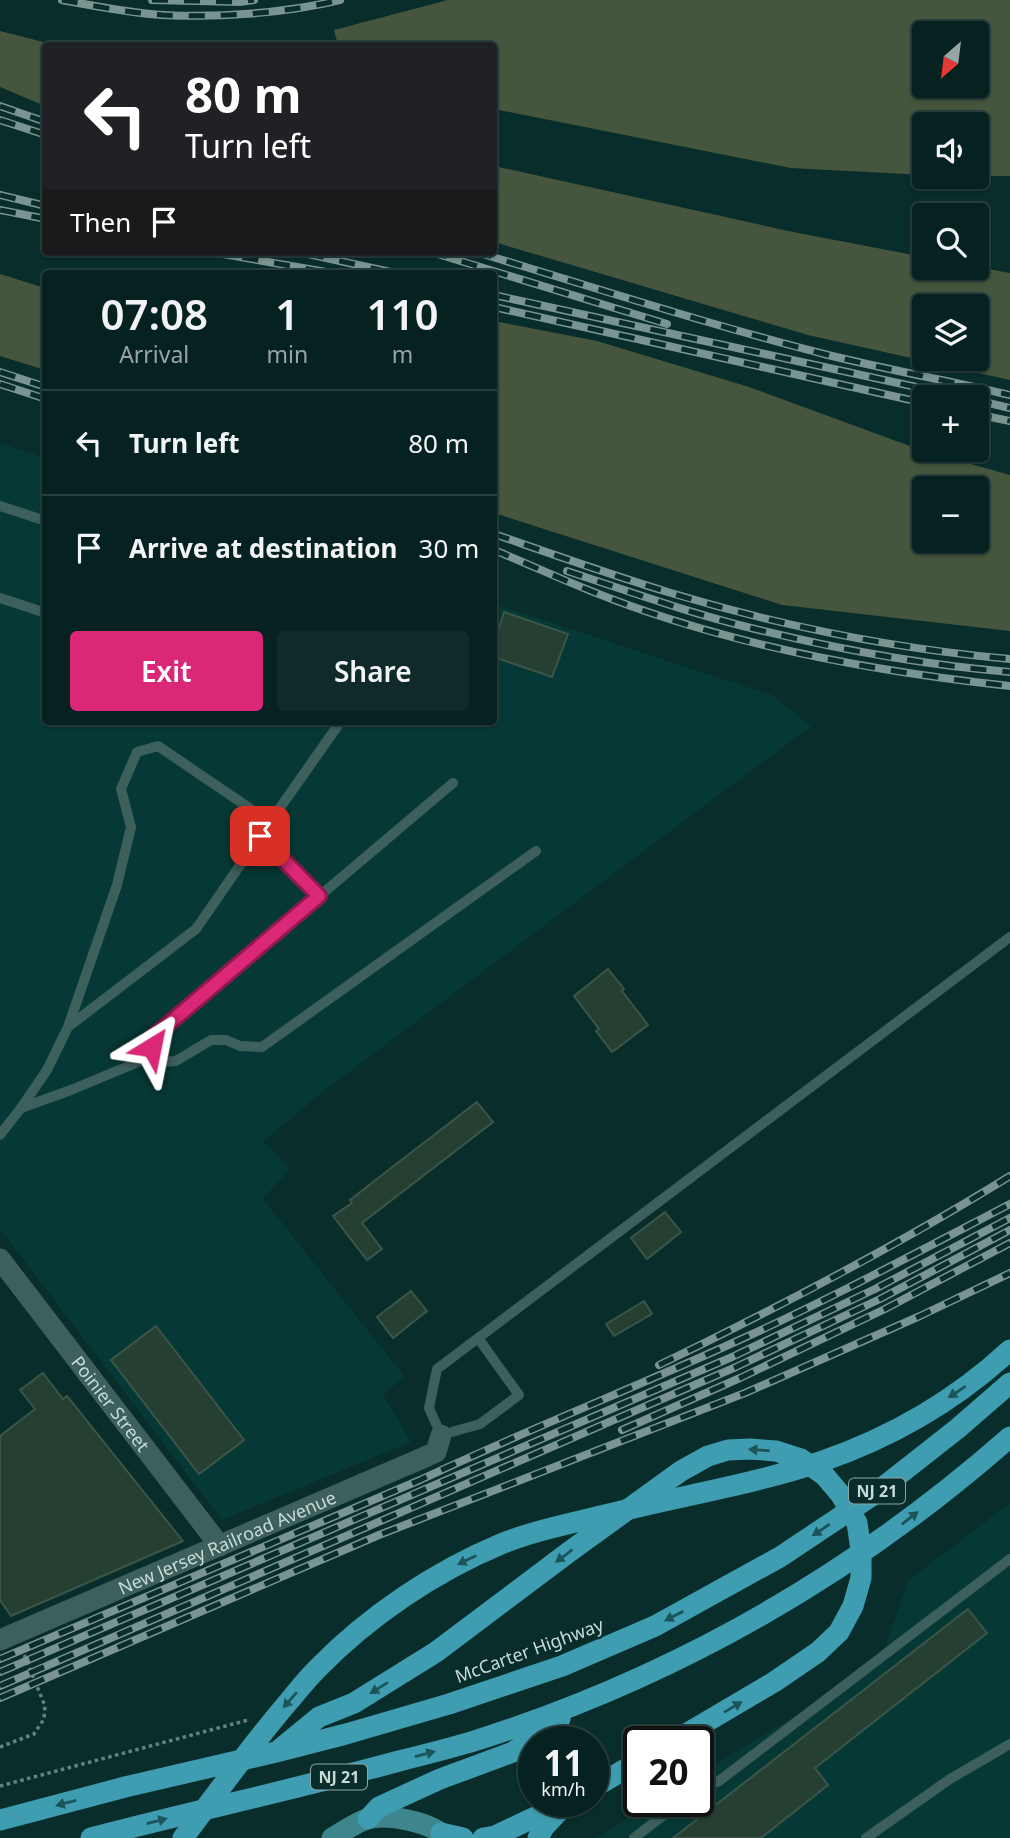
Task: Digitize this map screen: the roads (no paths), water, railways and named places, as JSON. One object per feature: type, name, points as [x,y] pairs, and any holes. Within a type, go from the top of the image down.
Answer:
[{"type":"highway","points":[[183,1838],[269,1724],[317,1669],[357,1632],[408,1595],[459,1564],[504,1543],[552,1528],[744,1483],[820,1462],[876,1439],[927,1413],[984,1374],[1010,1350]]},
{"type":"highway","name":"McCarter Highway","points":[[0,1821],[125,1787],[346,1734],[449,1704],[562,1666],[655,1626],[780,1558],[873,1494],[957,1429],[1010,1383]]},
{"type":"highway","name":"NJ 21","points":[[91,1838],[457,1746],[583,1703],[709,1645],[835,1572],[895,1530],[1010,1437]]},
{"type":"highway","points":[[276,1752],[319,1717],[354,1703],[436,1652],[569,1552],[690,1466],[708,1456],[728,1450],[776,1451],[801,1459],[825,1476],[841,1495],[857,1523],[861,1578],[853,1606],[839,1632],[818,1652],[775,1682],[700,1726]]},
{"type":"highway","points":[[368,1819],[379,1807],[440,1779],[513,1752],[583,1703]]},
{"type":"highway","points":[[483,1838],[495,1836],[536,1817]]},
{"type":"highway","points":[[538,1838],[554,1817]]},
{"type":"highway","points":[[444,1835],[463,1838]]},
{"type":"main road","points":[[332,1838],[368,1819],[393,1818],[421,1822],[444,1835]]},
{"type":"street","name":"Poinier Street","points":[[0,1259],[220,1546]]},
{"type":"street","name":"New Jersey Railroad Avenue","points":[[5,1637],[436,1452],[441,1435]]},
{"type":"lane","points":[[0,506],[42,520]]},
{"type":"lane","points":[[0,598],[42,612]]},
{"type":"lane","points":[[68,1027],[196,929],[338,725]]},
{"type":"lane","points":[[0,1135],[47,1070],[68,1027],[117,885],[131,827],[121,789],[137,752],[158,746],[270,821]]},
{"type":"lane","points":[[148,1058],[153,1037],[453,783]]},
{"type":"lane","points":[[260,836],[319,896]]},
{"type":"lane","points":[[21,1108],[148,1058],[160,1062],[176,1061],[211,1040],[262,1047],[536,851]]},
{"type":"lane","points":[[478,1338],[519,1395],[480,1424],[441,1435],[429,1408],[437,1369],[478,1338],[1010,937]]},
{"type":"lane","points":[[714,1783],[1010,1559]]},
{"type":"lane","points":[[866,1838],[950,1779],[1010,1744]]},
{"type":"lane","points":[[634,1838],[661,1817]]},
{"type":"railway","points":[[62,0],[138,13],[184,16],[275,11],[340,0]]},
{"type":"railway","points":[[152,0],[254,0]]},
{"type":"railway","points":[[0,106],[42,121]]},
{"type":"railway","points":[[0,120],[42,134]]},
{"type":"railway","points":[[0,195],[42,205]]},
{"type":"railway","points":[[0,210],[42,218]]},
{"type":"railway","points":[[234,256],[315,270]]},
{"type":"railway","points":[[317,256],[381,270]]},
{"type":"railway","points":[[444,256],[490,270]]},
{"type":"railway","points":[[489,256],[784,343],[1010,395]]},
{"type":"railway","points":[[497,272],[667,324]]},
{"type":"railway","points":[[497,296],[912,386]]},
{"type":"railway","points":[[497,308],[912,400]]},
{"type":"railway","points":[[0,372],[42,386]]},
{"type":"railway","points":[[0,384],[42,398]]},
{"type":"railway","points":[[989,403],[1010,408]]},
{"type":"railway","points":[[989,417],[1010,421]]},
{"type":"railway","points":[[497,535],[649,586],[754,616],[839,635],[1010,659]]},
{"type":"railway","points":[[497,551],[641,610],[744,640],[850,663],[1010,686]]},
{"type":"railway","points":[[567,571],[705,616],[783,636],[912,661],[1010,672]]},
{"type":"railway","points":[[659,1365],[837,1275],[1010,1176]]},
{"type":"railway","points":[[0,1659],[420,1480],[762,1330],[1010,1204]]},
{"type":"railway","points":[[0,1672],[732,1357],[875,1289],[1010,1218]]},
{"type":"railway","points":[[0,1686],[736,1367],[880,1299],[1010,1230]]},
{"type":"railway","points":[[622,1430],[885,1309],[1010,1243]]},
{"type":"railway","points":[[0,1698],[379,1535],[745,1393],[1010,1273]]}]
